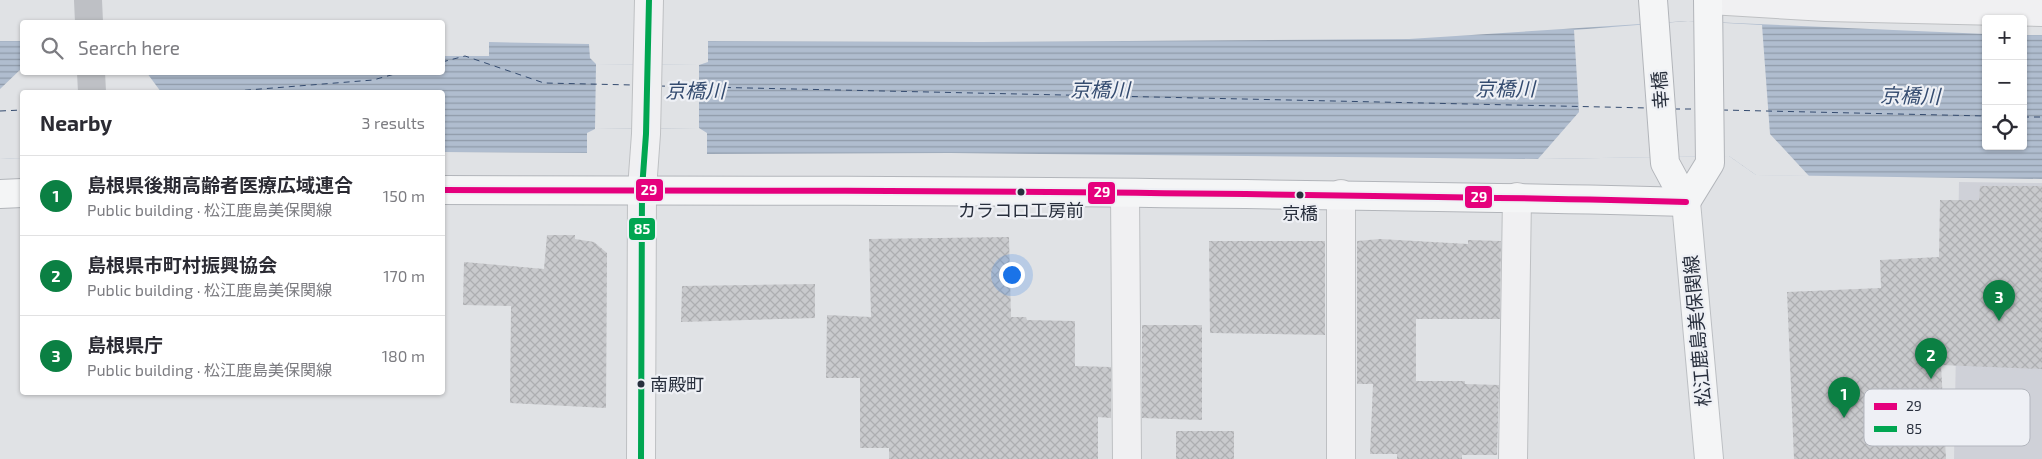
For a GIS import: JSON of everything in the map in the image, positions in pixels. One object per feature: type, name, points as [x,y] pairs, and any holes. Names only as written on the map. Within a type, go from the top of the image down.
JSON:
[{"type":"main road","points":[[88,0],[89,20]]},
{"type":"main road","points":[[445,190],[642,189],[1341,194],[1686,202],[1710,163],[1709,5]]},
{"type":"main road","name":"幸橋","points":[[1654,8],[1665,163],[1686,202]]},
{"type":"main road","points":[[91,75],[92,90]]},
{"type":"main road","points":[[0,194],[20,193]]},
{"type":"main road","name":"松江鹿島美保関線","points":[[1686,202],[1709,459]]},
{"type":"street","points":[[642,459],[642,189],[646,134],[648,0]]},
{"type":"street","points":[[1709,5],[2042,12]]},
{"type":"street","points":[[1125,193],[1127,459]]},
{"type":"street","points":[[1341,194],[1342,459]]},
{"type":"street","points":[[1513,459],[1517,197]]},
{"type":"shaded area","points":[[1959,182],[2042,183],[2042,459],[1954,459],[1954,446],[2030,446],[2030,389],[1955,389]]},
{"type":"water","name":"京橋川","points":[[1688,21],[1982,34],[1982,150],[2027,150],[2027,35],[2042,35],[2042,179],[1756,175],[1729,156],[1538,159],[950,153],[707,154],[707,133],[699,128],[595,129],[587,133],[587,153],[445,152],[445,90],[20,90],[20,158],[0,159],[0,41],[20,41],[20,75],[445,75],[445,56],[489,56],[489,42],[589,44],[590,58],[596,64],[699,65],[708,62],[708,41],[981,42],[1409,39]]},
{"type":"pier","points":[[1688,21],[1762,25],[1770,134],[1809,176],[1756,175],[1729,156],[1538,159],[1579,112],[1574,30]]},
{"type":"pier","points":[[596,64],[699,65],[699,128],[595,129]]},
{"type":"pier","points":[[20,70],[20,75],[148,75],[160,90],[20,90],[20,158],[0,159],[0,89]]},
{"type":"building","points":[[1980,186],[2042,186],[2042,369],[1941,365],[1942,389],[1864,389],[1864,446],[1945,446],[1946,459],[1794,459],[1787,292],[1881,288],[1880,260],[1939,257],[1940,200],[1979,200]]},
{"type":"building","points":[[547,235],[575,235],[575,239],[594,242],[607,253],[606,408],[510,403],[511,306],[463,305],[464,262],[544,269]]},
{"type":"building","points":[[1009,237],[1011,317],[1026,317],[1027,320],[1075,321],[1075,366],[1111,367],[1111,418],[1098,417],[1098,459],[889,459],[889,448],[860,448],[860,378],[826,378],[827,315],[871,317],[869,239]]},
{"type":"building","points":[[1380,239],[1468,244],[1468,240],[1501,241],[1500,319],[1416,319],[1416,381],[1465,381],[1465,384],[1499,385],[1497,455],[1462,455],[1462,459],[1397,459],[1397,454],[1370,454],[1373,384],[1357,384],[1357,241]]},
{"type":"building","points":[[1209,241],[1325,241],[1325,335],[1210,333]]},
{"type":"building","points":[[815,284],[815,318],[681,322],[682,286]]},
{"type":"building","points":[[1142,325],[1202,325],[1202,420],[1142,418]]},
{"type":"building","points":[[1176,431],[1234,431],[1234,459],[1176,459]]},
{"type":"ferry route","points":[[445,61],[465,56],[544,83],[633,85]]},
{"type":"ferry route","points":[[248,90],[373,80],[391,75]]},
{"type":"ferry route","points":[[659,86],[1648,108]]},
{"type":"ferry route","points":[[1674,109],[1695,109]]},
{"type":"ferry route","points":[[0,111],[20,110]]},
{"type":"ferry route","points":[[1722,110],[1982,116]]},
{"type":"ferry route","points":[[2027,117],[2042,117]]},
{"type":"transit line","name":"85","points":[[641,459],[642,189],[646,134],[649,0]]},
{"type":"transit line","name":"29","points":[[445,190],[1128,193],[1686,202]]},
{"type":"place","name":"カラコロ工房前","points":[[1021,192]]},
{"type":"place","name":"京橋","points":[[1300,195]]},
{"type":"place","name":"島根県庁","points":[[1999,321]]},
{"type":"place","name":"島根県市町村振興協会","points":[[1931,379]]},
{"type":"place","name":"南殿町","points":[[641,384]]},
{"type":"place","name":"島根県後期高齢者医療広域連合","points":[[1844,418]]}]
